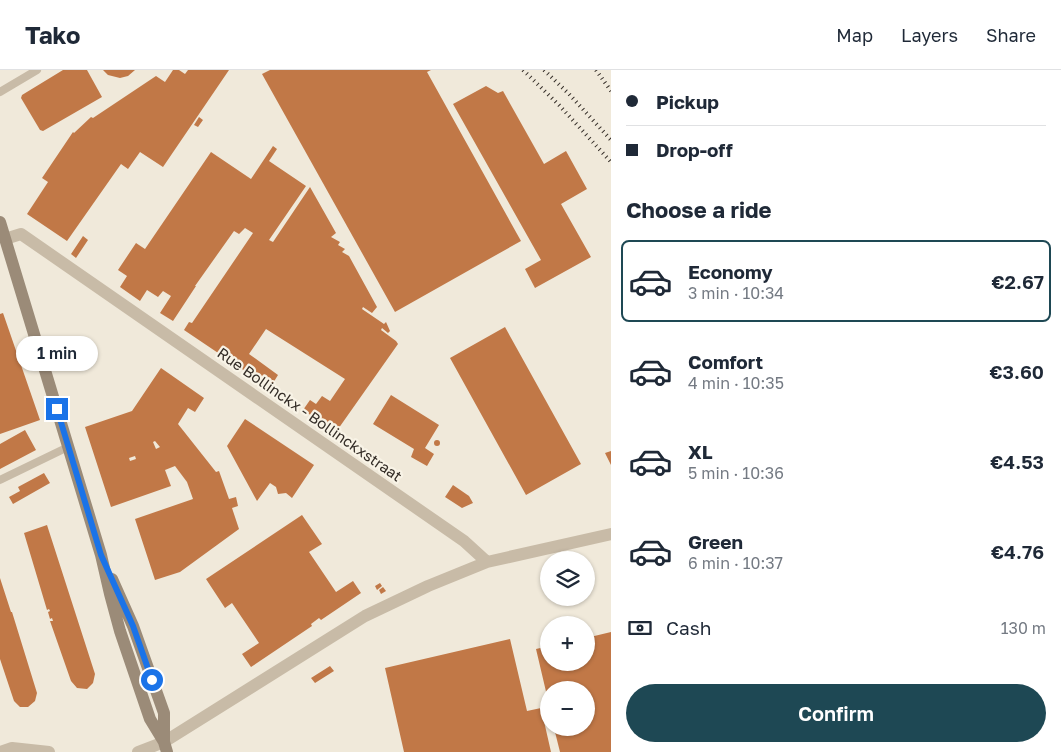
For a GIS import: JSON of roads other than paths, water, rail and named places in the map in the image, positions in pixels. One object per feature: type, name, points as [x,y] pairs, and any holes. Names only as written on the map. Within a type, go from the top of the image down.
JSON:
[{"type":"street","points":[[0,222],[101,555],[133,626],[164,713],[165,747]]},
{"type":"street","name":"Rue Bollinckx - Bollinckxstraat","points":[[5,238],[21,234],[456,535],[487,562]]},
{"type":"street","points":[[138,752],[165,747],[365,616],[428,586],[487,562],[611,534]]},
{"type":"street","points":[[0,752],[12,748],[49,752]]},
{"type":"lane","points":[[0,92],[37,70]]},
{"type":"lane","points":[[0,480],[68,447]]},
{"type":"railway","points":[[523,70],[559,105],[611,162]]},
{"type":"railway","points":[[544,70],[611,140]]},
{"type":"railway","points":[[596,70],[611,91]]}]
